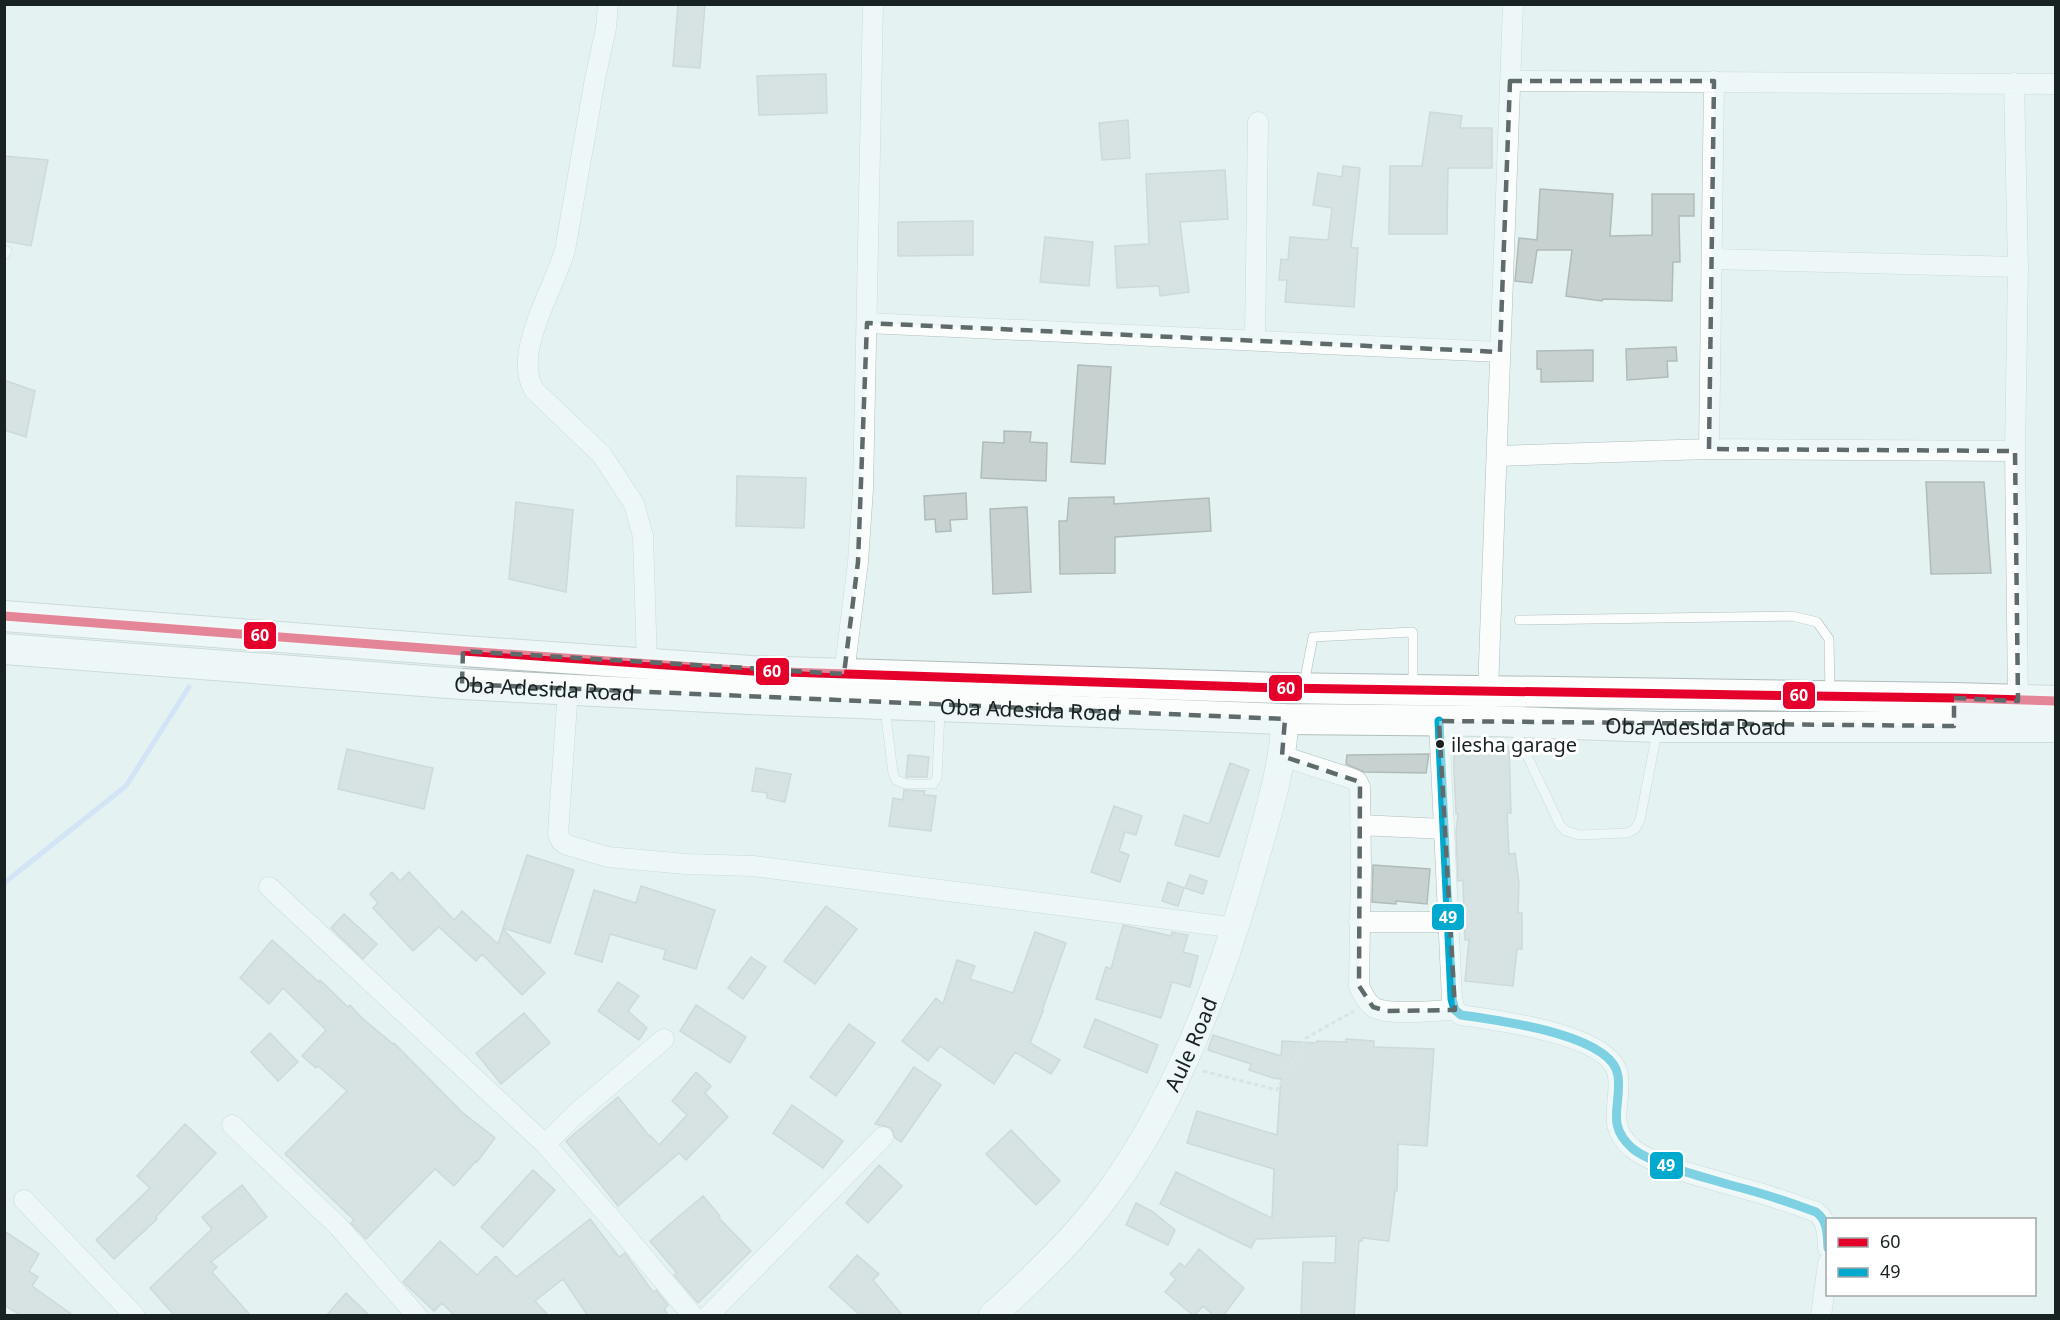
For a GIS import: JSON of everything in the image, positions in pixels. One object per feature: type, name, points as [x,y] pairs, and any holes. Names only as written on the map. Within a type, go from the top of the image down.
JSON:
[{"type":"main road","points":[[4,616],[752,671],[1303,688],[1830,696],[1954,712],[2018,701],[2055,701]]},
{"type":"main road","name":"Oba Adesida Road","points":[[4,649],[462,684],[749,699],[1286,719],[1511,722],[1658,727],[1954,712],[2055,727]]},
{"type":"main road","points":[[462,684],[463,651]]},
{"type":"street","points":[[608,4],[606,28],[565,250],[560,269],[529,346],[527,367],[528,379],[534,390],[602,454],[634,504],[643,536],[647,664]]},
{"type":"street","points":[[844,674],[858,562],[863,489],[873,4]]},
{"type":"street","points":[[1488,691],[1513,4]]},
{"type":"street","points":[[1510,81],[2055,84]]},
{"type":"street","points":[[1709,449],[1714,81]]},
{"type":"street","points":[[2014,83],[2018,267],[2015,451],[2018,701]]},
{"type":"street","points":[[1255,340],[1257,122]]},
{"type":"street","points":[[1712,259],[2018,267]]},
{"type":"street","points":[[867,322],[1500,352]]},
{"type":"street","points":[[1497,456],[1709,449],[2015,451]]},
{"type":"street","points":[[568,689],[558,833],[561,841],[567,846],[608,857],[686,864],[753,866],[1237,928]]},
{"type":"street","name":"Aule Road","points":[[992,1316],[1048,1263],[1110,1191],[1158,1114],[1181,1065],[1237,928],[1282,756],[1286,719]]},
{"type":"street","points":[[1439,721],[1452,999],[1455,1010],[1461,1015],[1527,1025],[1582,1042],[1607,1055],[1615,1065],[1619,1077],[1615,1114],[1618,1128],[1623,1139],[1635,1150],[1687,1173],[1816,1212],[1823,1217],[1826,1228]]},
{"type":"street","points":[[1282,756],[1357,781],[1360,787],[1359,986],[1364,998],[1373,1007],[1387,1011],[1455,1010]]},
{"type":"street","points":[[1360,825],[1444,829]]},
{"type":"street","points":[[268,887],[545,1144],[693,1316]]},
{"type":"street","points":[[1359,922],[1448,922]]},
{"type":"street","points":[[545,1144],[579,1111],[664,1039]]},
{"type":"street","points":[[232,1125],[338,1226],[417,1316]]},
{"type":"street","points":[[708,1316],[883,1137]]},
{"type":"street","points":[[24,1200],[135,1316]]},
{"type":"street","points":[[1821,1316],[1826,1272]]},
{"type":"lane","points":[[1519,620],[1792,616],[1817,622],[1829,639],[1830,696]]},
{"type":"lane","points":[[1303,688],[1313,637],[1412,632],[1413,690]]},
{"type":"lane","points":[[884,703],[893,773],[896,780],[906,784],[933,784],[937,778],[940,705]]},
{"type":"lane","points":[[1511,722],[1560,825],[1566,831],[1579,835],[1627,833],[1635,829],[1640,820],[1658,727]]},
{"type":"path","points":[[1181,1065],[1277,1090],[1306,1038],[1370,1003]]},
{"type":"highlighted area","points":[[1510,81],[1714,81],[1709,449],[2015,451],[2018,701],[1954,698],[1954,726],[1439,721],[1455,1010],[1387,1011],[1373,1007],[1359,986],[1360,782],[1282,756],[1285,719],[462,684],[463,651],[844,674],[858,562],[867,323],[1500,352]]},
{"type":"building","points":[[678,4],[705,4],[700,68],[673,66]]},
{"type":"building","points":[[826,74],[827,113],[759,115],[757,76]]},
{"type":"building","points":[[1430,112],[1462,116],[1460,128],[1492,128],[1492,168],[1448,168],[1447,234],[1389,234],[1390,166],[1422,166]]},
{"type":"building","points":[[1128,120],[1130,158],[1102,160],[1099,123]]},
{"type":"building","points":[[4,156],[48,160],[31,246],[4,241]]},
{"type":"building","points":[[1343,166],[1360,168],[1351,248],[1358,248],[1354,307],[1285,302],[1287,280],[1279,280],[1281,259],[1288,260],[1290,237],[1328,240],[1332,208],[1313,205],[1318,173],[1342,177]]},
{"type":"building","points":[[1225,170],[1228,219],[1180,222],[1189,292],[1160,296],[1159,286],[1117,288],[1115,246],[1149,244],[1146,174]]},
{"type":"building","points":[[1540,189],[1613,194],[1610,236],[1652,235],[1652,194],[1694,194],[1694,216],[1679,216],[1680,262],[1673,262],[1672,301],[1603,299],[1602,301],[1566,296],[1572,250],[1537,250],[1532,283],[1515,281],[1519,238],[1537,240]]},
{"type":"building","points":[[973,221],[973,255],[898,256],[898,222]]},
{"type":"building","points":[[1045,237],[1093,242],[1089,286],[1040,282]]},
{"type":"building","points":[[1676,347],[1677,361],[1667,361],[1668,377],[1627,380],[1626,349]]},
{"type":"building","points":[[1593,350],[1593,381],[1541,382],[1541,369],[1537,369],[1537,351]]},
{"type":"building","points":[[1078,365],[1111,367],[1105,464],[1071,462]]},
{"type":"building","points":[[4,380],[35,391],[26,437],[4,430]]},
{"type":"building","points":[[1004,431],[1031,432],[1030,442],[1047,443],[1046,481],[981,478],[983,442],[1004,443]]},
{"type":"building","points":[[737,476],[806,478],[804,528],[736,526]]},
{"type":"building","points":[[1926,482],[1984,482],[1991,573],[1931,574]]},
{"type":"building","points":[[966,493],[967,519],[950,520],[951,531],[936,532],[935,519],[925,520],[924,496]]},
{"type":"building","points":[[1114,497],[1114,504],[1209,498],[1211,531],[1115,537],[1115,573],[1060,574],[1059,521],[1067,521],[1069,498]]},
{"type":"building","points":[[516,502],[573,510],[566,592],[509,579]]},
{"type":"building","points":[[1027,507],[1031,592],[993,594],[990,509]]},
{"type":"building","points":[[1509,746],[1511,813],[1507,813],[1509,854],[1515,853],[1519,884],[1518,913],[1522,913],[1522,949],[1517,949],[1513,986],[1465,981],[1469,940],[1465,940],[1463,880],[1458,881],[1456,832],[1458,814],[1456,814],[1454,771],[1454,747]]},
{"type":"building","points":[[347,749],[433,768],[424,809],[338,789]]},
{"type":"building","points":[[1429,754],[1426,773],[1364,772],[1346,764],[1347,755]]},
{"type":"building","points":[[908,755],[929,757],[927,777],[906,777]]},
{"type":"building","points":[[1230,763],[1249,770],[1219,857],[1175,845],[1184,815],[1209,824]]},
{"type":"building","points":[[756,768],[791,774],[785,802],[767,798],[767,793],[752,791]]},
{"type":"building","points":[[904,790],[925,791],[924,795],[936,796],[931,831],[889,826],[893,798],[903,800]]},
{"type":"building","points":[[1114,806],[1142,816],[1136,835],[1125,832],[1119,851],[1129,855],[1120,882],[1091,872]]},
{"type":"building","points":[[527,855],[574,870],[550,943],[503,928]]},
{"type":"building","points":[[1373,865],[1430,869],[1427,904],[1396,901],[1396,904],[1372,902]]},
{"type":"building","points":[[392,872],[400,881],[409,872],[454,920],[462,911],[498,944],[503,929],[545,973],[522,995],[482,954],[476,961],[439,927],[413,951],[373,908],[378,903],[370,894]]},
{"type":"building","points":[[1190,875],[1207,881],[1203,894],[1185,888]]},
{"type":"building","points":[[1168,882],[1184,888],[1178,906],[1162,901]]},
{"type":"building","points":[[641,886],[715,910],[696,969],[663,959],[666,950],[610,934],[602,962],[575,954],[594,890],[636,903]]},
{"type":"building","points":[[826,906],[857,929],[815,984],[784,961]]},
{"type":"building","points":[[344,914],[377,944],[363,959],[331,928]]},
{"type":"building","points":[[1123,925],[1171,936],[1172,932],[1188,935],[1183,952],[1198,956],[1190,987],[1172,982],[1161,1018],[1096,999],[1106,967],[1111,969]]},
{"type":"building","points":[[1035,932],[1066,943],[1030,1043],[1060,1060],[1051,1074],[1015,1052],[994,1084],[940,1046],[928,1061],[902,1041],[936,998],[943,1004],[957,960],[975,966],[970,979],[1013,993]]},
{"type":"building","points":[[272,940],[348,1007],[350,1005],[362,1018],[394,1043],[463,1113],[495,1138],[477,1162],[454,1186],[435,1169],[366,1239],[351,1223],[354,1220],[285,1154],[347,1091],[318,1066],[316,1068],[302,1056],[326,1030],[283,988],[269,1004],[240,978]]},
{"type":"building","points":[[751,957],[766,967],[743,999],[728,988]]},
{"type":"building","points":[[618,982],[639,996],[628,1011],[647,1028],[639,1040],[598,1011]]},
{"type":"building","points":[[696,1005],[746,1037],[730,1063],[680,1031]]},
{"type":"building","points":[[524,1013],[550,1043],[501,1084],[476,1053]]},
{"type":"building","points":[[1095,1019],[1158,1045],[1147,1073],[1084,1047]]},
{"type":"building","points":[[849,1024],[875,1043],[836,1096],[810,1077]]},
{"type":"building","points":[[270,1033],[298,1062],[278,1081],[251,1052]]},
{"type":"building","points":[[1213,1035],[1281,1056],[1282,1041],[1317,1043],[1317,1041],[1346,1042],[1346,1039],[1374,1041],[1374,1047],[1434,1049],[1427,1146],[1398,1144],[1397,1191],[1395,1191],[1389,1241],[1362,1238],[1362,1241],[1359,1241],[1354,1316],[1301,1316],[1303,1262],[1335,1263],[1336,1236],[1256,1239],[1251,1248],[1160,1204],[1176,1172],[1272,1218],[1274,1169],[1187,1143],[1197,1111],[1277,1135],[1281,1079],[1249,1070],[1251,1064],[1208,1050]]},
{"type":"building","points":[[914,1067],[941,1085],[901,1142],[895,1138],[891,1128],[875,1124]]},
{"type":"building","points":[[696,1072],[711,1086],[705,1093],[728,1117],[686,1160],[679,1153],[618,1206],[566,1141],[618,1097],[659,1145],[687,1115],[672,1101]]},
{"type":"building","points":[[792,1105],[843,1141],[823,1168],[773,1133]]},
{"type":"building","points":[[185,1124],[216,1153],[156,1217],[157,1219],[114,1259],[96,1240],[150,1188],[137,1176]]},
{"type":"building","points":[[1011,1130],[1060,1181],[1036,1205],[986,1154]]},
{"type":"building","points":[[879,1165],[902,1186],[868,1223],[846,1203]]},
{"type":"building","points":[[533,1170],[555,1190],[503,1247],[481,1227]]},
{"type":"building","points":[[242,1185],[267,1217],[211,1262],[217,1267],[212,1272],[251,1316],[175,1316],[150,1288],[212,1229],[202,1217]]},
{"type":"building","points":[[703,1196],[720,1216],[718,1217],[751,1251],[698,1303],[674,1275],[677,1273],[650,1241]]},
{"type":"building","points":[[1136,1203],[1153,1212],[1175,1230],[1168,1245],[1126,1225]]},
{"type":"building","points":[[590,1219],[619,1257],[625,1253],[653,1292],[656,1290],[668,1305],[664,1309],[669,1316],[588,1316],[563,1279],[535,1301],[549,1316],[455,1316],[442,1303],[434,1311],[403,1282],[440,1241],[477,1275],[496,1256],[516,1277]]},
{"type":"building","points":[[4,1231],[39,1254],[29,1271],[38,1277],[32,1286],[74,1316],[22,1316],[4,1305]]},
{"type":"building","points":[[1199,1249],[1244,1288],[1223,1316],[1214,1316],[1203,1306],[1194,1316],[1165,1292],[1176,1279],[1170,1274],[1180,1263],[1185,1267]]},
{"type":"building","points":[[857,1255],[879,1274],[873,1280],[903,1316],[861,1316],[829,1287]]},
{"type":"building","points":[[346,1293],[370,1316],[326,1316]]},
{"type":"waterway","points":[[4,883],[126,786],[189,687]]},
{"type":"transit line","name":"60","points":[[4,616],[752,671],[1281,688],[2056,701]]},
{"type":"transit line","name":"49","points":[[1439,721],[1452,999],[1455,1010],[1461,1015],[1524,1025],[1550,1032],[1596,1049],[1611,1062],[1618,1076],[1617,1122],[1619,1131],[1632,1148],[1666,1165],[1816,1212],[1826,1228]]},
{"type":"place","name":"ilesha garage","points":[[1440,744]]}]
